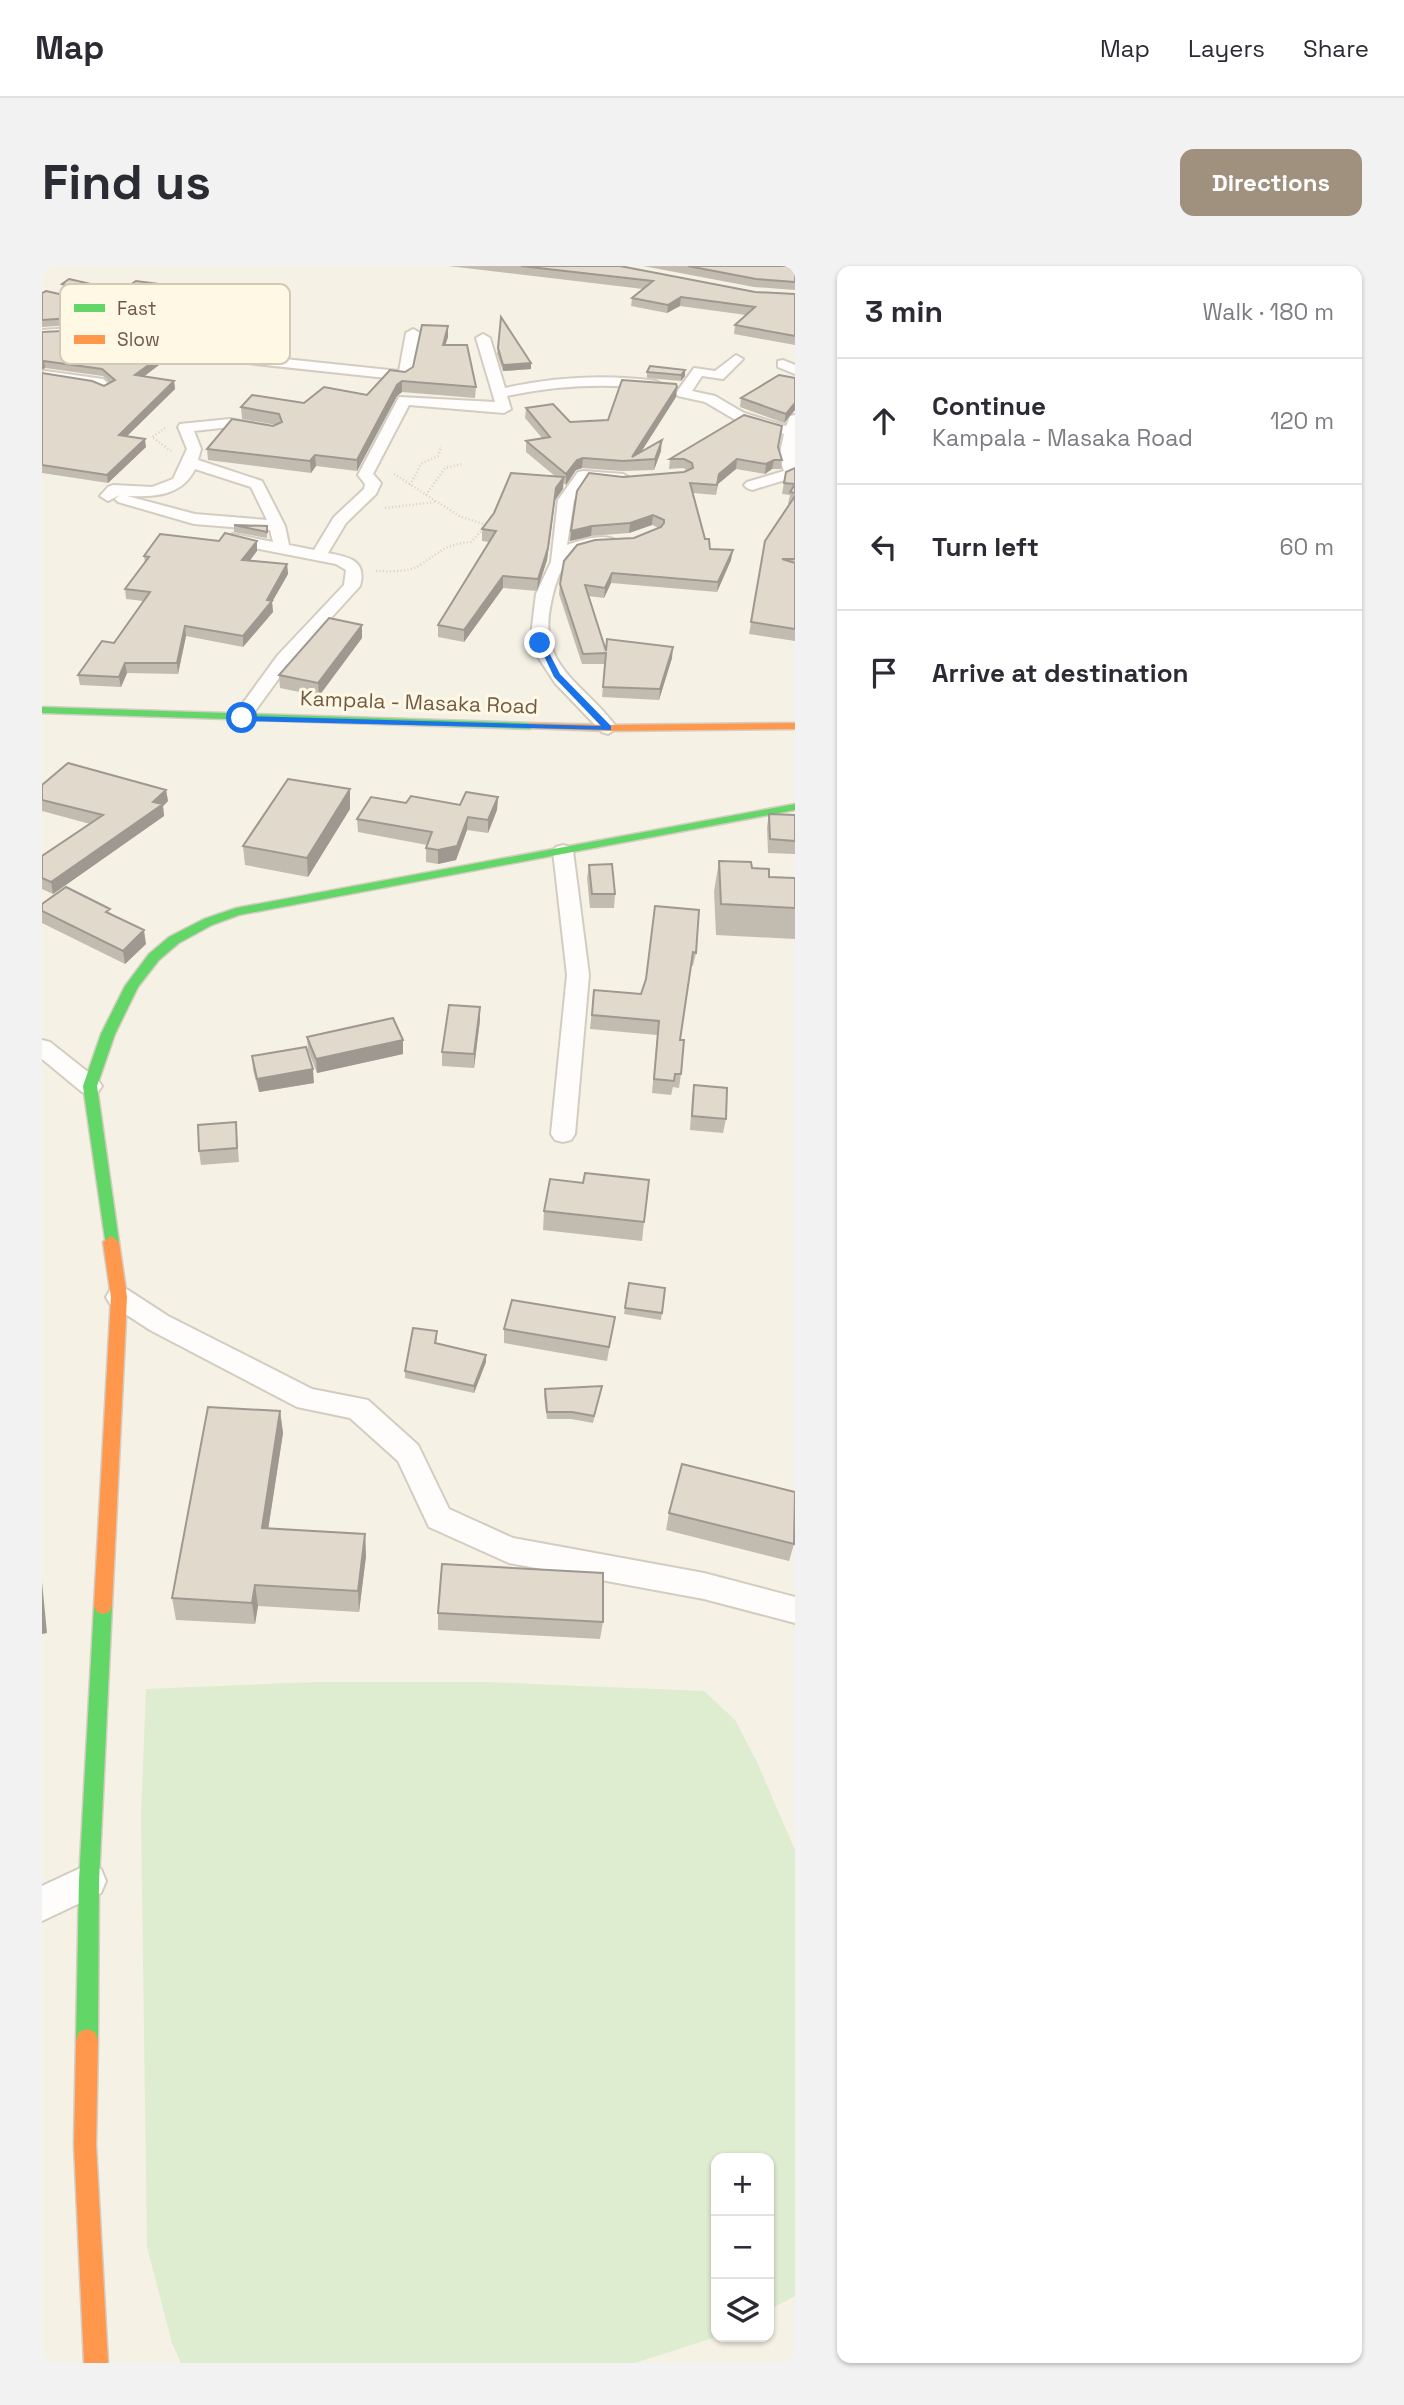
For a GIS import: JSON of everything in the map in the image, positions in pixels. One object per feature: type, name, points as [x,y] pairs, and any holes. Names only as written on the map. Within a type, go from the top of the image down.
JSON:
[{"type":"street","points":[[42,334],[60,333]]},
{"type":"street","points":[[290,364],[405,376],[414,333]]},
{"type":"street","points":[[483,338],[505,406]]},
{"type":"street","points":[[42,359],[48,364],[44,377],[98,382],[106,388]]},
{"type":"street","points":[[737,359],[719,376],[699,371],[683,393],[710,399],[739,416],[793,425],[786,457],[793,472],[752,485]]},
{"type":"street","points":[[318,556],[340,520],[371,491],[373,483],[365,475],[404,400],[505,406],[544,384],[615,381],[686,389]]},
{"type":"street","points":[[274,431],[230,423],[185,427],[194,449],[183,479],[170,488],[113,490],[108,496],[194,519],[277,526]]},
{"type":"street","points":[[190,462],[257,484],[277,526],[282,549]]},
{"type":"street","points":[[608,728],[557,675],[540,643],[540,610],[557,560],[566,500],[583,475],[634,478]]},
{"type":"street","points":[[233,539],[341,560],[354,571],[352,586],[284,659],[242,718]]},
{"type":"street","points":[[557,560],[569,550],[585,544],[631,541]]},
{"type":"street","name":"Kampala - Masaka Road","points":[[42,710],[608,728],[795,726]]},
{"type":"street","points":[[96,2363],[85,2145],[89,1881],[119,1297],[90,1086],[108,1034],[132,986],[154,957],[174,940],[208,922],[236,912],[795,807]]},
{"type":"street","points":[[563,851],[578,975],[563,1134]]},
{"type":"street","points":[[42,1047],[90,1086]]},
{"type":"street","points":[[119,1297],[159,1323],[307,1399],[358,1408],[408,1453],[439,1518],[509,1550],[704,1586],[795,1610]]},
{"type":"street","points":[[42,1904],[89,1881]]},
{"type":"path","points":[[411,485],[421,464],[438,456],[441,446]]},
{"type":"path","points":[[426,495],[445,468],[463,464]]},
{"type":"path","points":[[394,474],[461,517],[499,526]]},
{"type":"path","points":[[340,520],[368,510],[436,502]]},
{"type":"path","points":[[354,571],[400,571],[419,566],[437,551],[471,541],[487,525]]},
{"type":"green space","points":[[318,1682],[486,1682],[704,1691],[735,1720],[756,1760],[795,1850],[795,2296],[774,2307],[774,2153],[711,2153],[711,2339],[635,2363],[181,2363],[172,2343],[147,2247],[141,1816],[146,1689]]},
{"type":"building","points":[[521,266],[620,266],[755,292],[795,294],[795,336],[735,325],[755,307],[681,297],[668,305],[632,298],[653,281]]},
{"type":"building","points":[[688,266],[795,266],[795,282],[756,279]]},
{"type":"building","points":[[69,279],[91,284],[62,284]]},
{"type":"building","points":[[136,281],[159,284],[132,284]]},
{"type":"building","points":[[46,291],[60,294],[60,319],[42,320],[42,293]]},
{"type":"building","points":[[501,317],[531,363],[503,365],[498,348]]},
{"type":"building","points":[[422,325],[448,326],[443,345],[467,345],[476,387],[402,381],[397,385],[357,460],[315,455],[310,461],[207,449],[232,419],[273,426],[282,422],[279,414],[241,407],[252,395],[304,403],[324,387],[367,395],[390,370],[405,372],[413,367]]},
{"type":"building","points":[[60,331],[60,363],[42,362],[42,332]]},
{"type":"building","points":[[66,364],[150,364],[135,375],[174,381],[119,435],[145,439],[107,475],[42,465],[42,373],[92,381],[104,386],[115,380],[102,369]]},
{"type":"building","points":[[650,366],[685,370],[681,375],[647,372]]},
{"type":"building","points":[[779,375],[795,378],[795,403],[786,414],[741,398]]},
{"type":"building","points":[[622,380],[676,384],[677,387],[632,457],[662,440],[655,459],[623,461],[583,458],[577,460],[566,474],[526,441],[550,437],[526,408],[553,404],[570,422],[608,420]]},
{"type":"building","points":[[744,415],[782,426],[778,447],[782,460],[766,464],[737,459],[719,474],[717,485],[690,483],[710,549],[733,550],[718,582],[612,573],[605,588],[585,585],[606,651],[607,639],[673,647],[660,689],[603,687],[606,653],[583,654],[560,584],[564,561],[577,545],[595,540],[634,538],[661,527],[664,520],[653,515],[630,523],[592,526],[571,531],[577,491],[589,473],[623,477],[684,472],[693,468],[692,463],[684,459],[670,459]]},
{"type":"building","points":[[795,468],[795,484],[784,483],[786,472]]},
{"type":"building","points":[[511,473],[564,477],[556,488],[548,548],[538,579],[503,576],[464,630],[438,625],[496,531],[482,529],[494,513]]},
{"type":"building","points":[[795,496],[795,559],[782,559],[795,563],[795,629],[751,622],[765,541]]},
{"type":"building","points":[[234,525],[267,526],[267,532]]},
{"type":"building","points":[[225,533],[257,541],[242,560],[287,564],[267,600],[272,601],[243,636],[185,626],[177,663],[125,663],[119,677],[78,675],[102,641],[114,643],[150,592],[125,589],[149,557],[144,556],[160,534],[219,541]]},
{"type":"building","points":[[329,618],[362,625],[318,683],[279,675]]},
{"type":"building","points":[[68,763],[166,790],[153,802],[163,804],[51,882],[42,878],[42,856],[103,815],[42,800],[42,785]]},
{"type":"building","points":[[288,779],[350,789],[307,858],[243,846]]},
{"type":"building","points":[[466,792],[498,797],[488,820],[468,817],[457,846],[438,850],[426,848],[432,832],[357,819],[371,797],[406,803],[411,796],[460,805]]},
{"type":"building","points":[[769,814],[795,815],[795,841],[770,839]]},
{"type":"building","points":[[719,861],[751,862],[752,868],[769,869],[769,877],[795,878],[795,908],[721,904]]},
{"type":"building","points":[[612,864],[615,894],[592,894],[589,865]]},
{"type":"building","points":[[66,887],[110,909],[106,912],[144,930],[123,951],[42,911],[42,904]]},
{"type":"building","points":[[655,906],[699,910],[696,953],[693,952],[680,1040],[684,1040],[681,1074],[675,1074],[674,1081],[654,1079],[659,1021],[592,1015],[594,990],[641,994],[646,979]]},
{"type":"building","points":[[449,1005],[480,1007],[474,1054],[442,1052]]},
{"type":"building","points":[[393,1018],[403,1040],[316,1059],[307,1037]]},
{"type":"building","points":[[306,1047],[313,1069],[257,1079],[252,1056]]},
{"type":"building","points":[[694,1085],[727,1088],[726,1119],[692,1116]]},
{"type":"building","points":[[236,1122],[237,1148],[199,1151],[198,1125]]},
{"type":"building","points":[[585,1173],[649,1180],[644,1222],[544,1211],[550,1179],[583,1183]]},
{"type":"building","points":[[629,1283],[665,1288],[662,1313],[625,1308]]},
{"type":"building","points":[[512,1300],[615,1317],[609,1347],[504,1329]]},
{"type":"building","points":[[413,1328],[437,1331],[435,1343],[486,1355],[474,1386],[405,1371]]},
{"type":"building","points":[[602,1386],[594,1416],[572,1412],[547,1412],[545,1389]]},
{"type":"building","points":[[208,1407],[280,1411],[262,1528],[365,1534],[358,1591],[255,1585],[252,1603],[172,1598]]},
{"type":"building","points":[[682,1464],[795,1492],[794,1544],[669,1513]]},
{"type":"building","points":[[442,1564],[603,1573],[603,1622],[438,1613]]},
{"type":"traffic: fast","points":[[42,710],[530,726]]},
{"type":"traffic: fast","points":[[111,1242],[90,1086],[108,1034],[132,986],[154,957],[174,940],[208,922],[236,912],[795,807]]},
{"type":"traffic: fast","points":[[87,2040],[89,1881],[103,1606]]},
{"type":"traffic: slow","points":[[530,726],[795,726]]},
{"type":"traffic: slow","points":[[103,1606],[119,1297],[111,1242]]},
{"type":"traffic: slow","points":[[87,2040],[85,2145],[96,2363]]},
{"type":"route","points":[[242,718],[608,728],[557,675],[540,643]]}]
